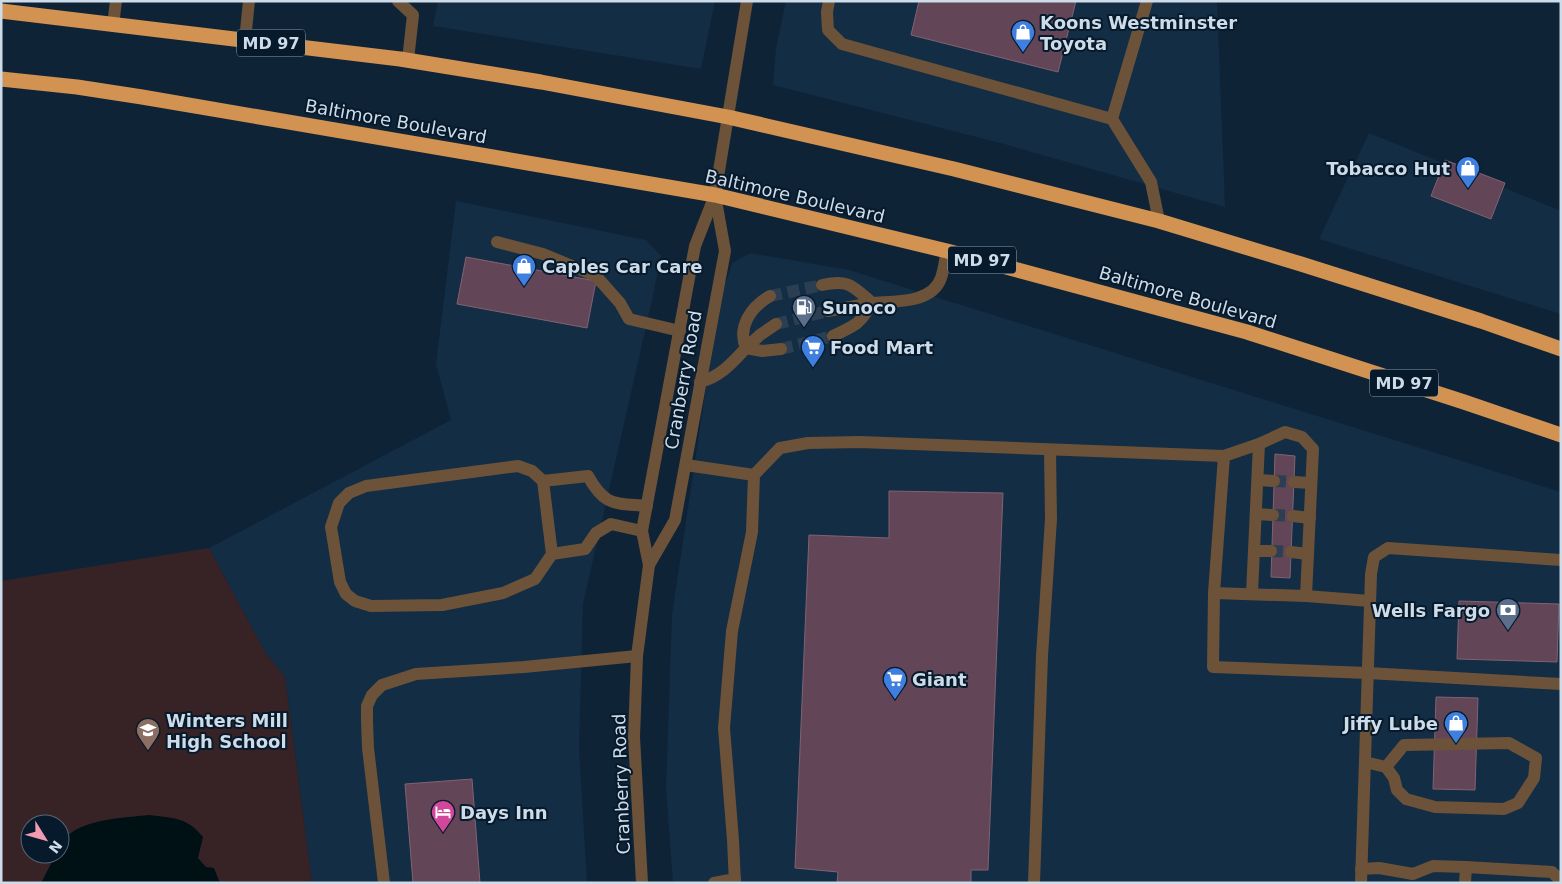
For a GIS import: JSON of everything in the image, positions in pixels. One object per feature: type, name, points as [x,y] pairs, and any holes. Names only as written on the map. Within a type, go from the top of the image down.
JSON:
[{"type":"highway","name":"MD 97","points":[[1,11],[408,60],[541,82],[728,117],[954,169],[1159,221],[1481,321],[1561,349]]},
{"type":"highway","name":"Baltimore Boulevard","points":[[1,79],[142,97],[715,195],[946,251],[1112,294],[1247,332],[1561,435]]},
{"type":"street","points":[[113,25],[116,1]]},
{"type":"street","points":[[245,40],[249,1]]},
{"type":"street","points":[[398,1],[413,15],[408,60]]},
{"type":"street","name":"Cranberry Road","points":[[642,883],[634,737],[637,656],[649,565],[642,532],[695,246],[715,195],[747,1]]},
{"type":"street","points":[[829,1],[827,12],[828,30],[842,44],[1112,119],[1151,182],[1159,221]]},
{"type":"street","points":[[1112,119],[1147,1]]},
{"type":"street","name":"Cranberry Road","points":[[649,565],[674,520],[686,465],[725,251],[715,195]]},
{"type":"street","points":[[496,242],[543,254],[596,276],[620,303],[629,319],[680,331]]},
{"type":"street","points":[[828,312],[872,303],[911,300],[922,296],[934,289],[940,279],[946,251]]},
{"type":"street","points":[[822,284],[842,282],[855,287],[872,303]]},
{"type":"street","points":[[746,348],[742,339],[745,323],[752,309],[770,296]]},
{"type":"street","points":[[833,336],[853,327],[864,318],[872,303]]},
{"type":"street","points":[[700,382],[714,378],[725,370],[760,335],[776,324]]},
{"type":"street","points":[[746,348],[762,351],[781,349]]},
{"type":"street","points":[[714,883],[735,881],[734,840],[724,728],[732,631],[752,532],[754,475],[780,448],[808,443],[860,442],[1224,456],[1260,444],[1285,432],[1302,437],[1313,449],[1306,596]]},
{"type":"street","points":[[1252,593],[1260,444]]},
{"type":"street","points":[[1034,883],[1042,656],[1051,519],[1050,450]]},
{"type":"street","points":[[1224,456],[1214,593],[1213,667],[1368,673],[1561,684]]},
{"type":"street","points":[[686,465],[754,475]]},
{"type":"street","points":[[518,466],[532,471],[544,481],[552,554],[535,579],[503,593],[442,605],[371,606],[355,601],[346,594],[340,582],[331,527],[339,503],[349,493],[366,486],[518,466]]},
{"type":"street","points":[[544,481],[588,476],[596,492],[612,503],[648,506]]},
{"type":"street","points":[[1258,480],[1274,480]]},
{"type":"street","points":[[1294,482],[1311,483]]},
{"type":"street","points":[[1256,514],[1273,515]]},
{"type":"street","points":[[1293,516],[1310,518]]},
{"type":"street","points":[[552,554],[585,549],[596,533],[610,524],[642,532]]},
{"type":"street","points":[[1361,883],[1371,574],[1374,557],[1388,548],[1561,560]]},
{"type":"street","points":[[1254,551],[1271,551]]},
{"type":"street","points":[[1291,552],[1308,554]]},
{"type":"street","points":[[1214,593],[1252,593],[1370,601]]},
{"type":"street","points":[[384,883],[369,755],[367,721],[367,706],[372,695],[382,685],[416,674],[524,667],[637,656]]},
{"type":"street","points":[[1365,762],[1386,767],[1394,778],[1397,790],[1406,799],[1435,807],[1504,809],[1518,803],[1534,778],[1536,758],[1508,743],[1404,745],[1386,767]]},
{"type":"street","points":[[1362,869],[1379,868],[1414,878],[1433,866],[1466,866],[1552,872],[1559,879],[1560,883]]},
{"type":"street","points":[[1465,883],[1466,866]]},
{"type":"shaded area","points":[[438,1],[715,1],[701,69],[433,26]]},
{"type":"shaded area","points":[[786,1],[1217,1],[1225,207],[1004,144],[773,85],[776,48]]},
{"type":"shaded area","points":[[1369,133],[1561,211],[1561,314],[1319,239]]},
{"type":"shaded area","points":[[456,201],[646,240],[661,256],[583,604],[579,748],[587,883],[312,883],[285,677],[265,652],[209,548],[451,420],[436,364]]},
{"type":"shaded area","points":[[750,253],[849,270],[1561,492],[1561,883],[673,883],[666,788],[672,615],[718,307],[732,263]]},
{"type":"shaded area","name":"Winters Mill High School","points":[[209,548],[265,652],[285,677],[312,883],[1,883],[1,581]]},
{"type":"shaded area","points":[[149,815],[185,822],[197,830],[203,837],[198,858],[206,867],[214,868],[220,883],[41,883],[51,864],[70,864],[70,834],[95,822]]},
{"type":"building","name":"Koons Westminster Toyota","points":[[919,1],[1076,1],[1058,72],[911,35]]},
{"type":"building","name":"Tobacco Hut","points":[[1445,160],[1505,183],[1491,219],[1431,196]]},
{"type":"building","points":[[466,257],[596,281],[587,328],[457,304]]},
{"type":"building","points":[[1275,454],[1295,456],[1290,578],[1271,577]]},
{"type":"building","points":[[889,491],[1003,493],[988,870],[971,870],[971,883],[837,883],[838,872],[795,868],[809,535],[889,538]]},
{"type":"building","name":"Wells Fargo","points":[[1459,601],[1559,604],[1557,662],[1457,659]]},
{"type":"building","name":"Jiffy Lube","points":[[1436,697],[1478,698],[1475,790],[1433,789]]},
{"type":"building","name":"Days Inn","points":[[472,779],[480,883],[413,883],[405,784]]},
{"type":"tunnel","points":[[770,296],[822,285]]},
{"type":"tunnel","points":[[776,324],[828,311]]},
{"type":"tunnel","points":[[781,349],[833,336]]},
{"type":"tunnel","points":[[1274,481],[1294,482]]},
{"type":"tunnel","points":[[1273,515],[1293,516]]},
{"type":"tunnel","points":[[1271,551],[1291,552]]},
{"type":"place","name":"Koons Westminster Toyota","points":[[1023,53]]},
{"type":"place","name":"Tobacco Hut","points":[[1468,189]]},
{"type":"place","name":"Caples Car Care","points":[[524,287]]},
{"type":"place","name":"Sunoco","points":[[804,328]]},
{"type":"place","name":"Food Mart","points":[[813,368]]},
{"type":"place","name":"Wells Fargo","points":[[1508,631]]},
{"type":"place","name":"Giant","points":[[895,700]]},
{"type":"place","name":"Jiffy Lube","points":[[1456,744]]},
{"type":"place","name":"Winters Mill High School","points":[[148,751]]},
{"type":"place","name":"Days Inn","points":[[443,833]]}]
